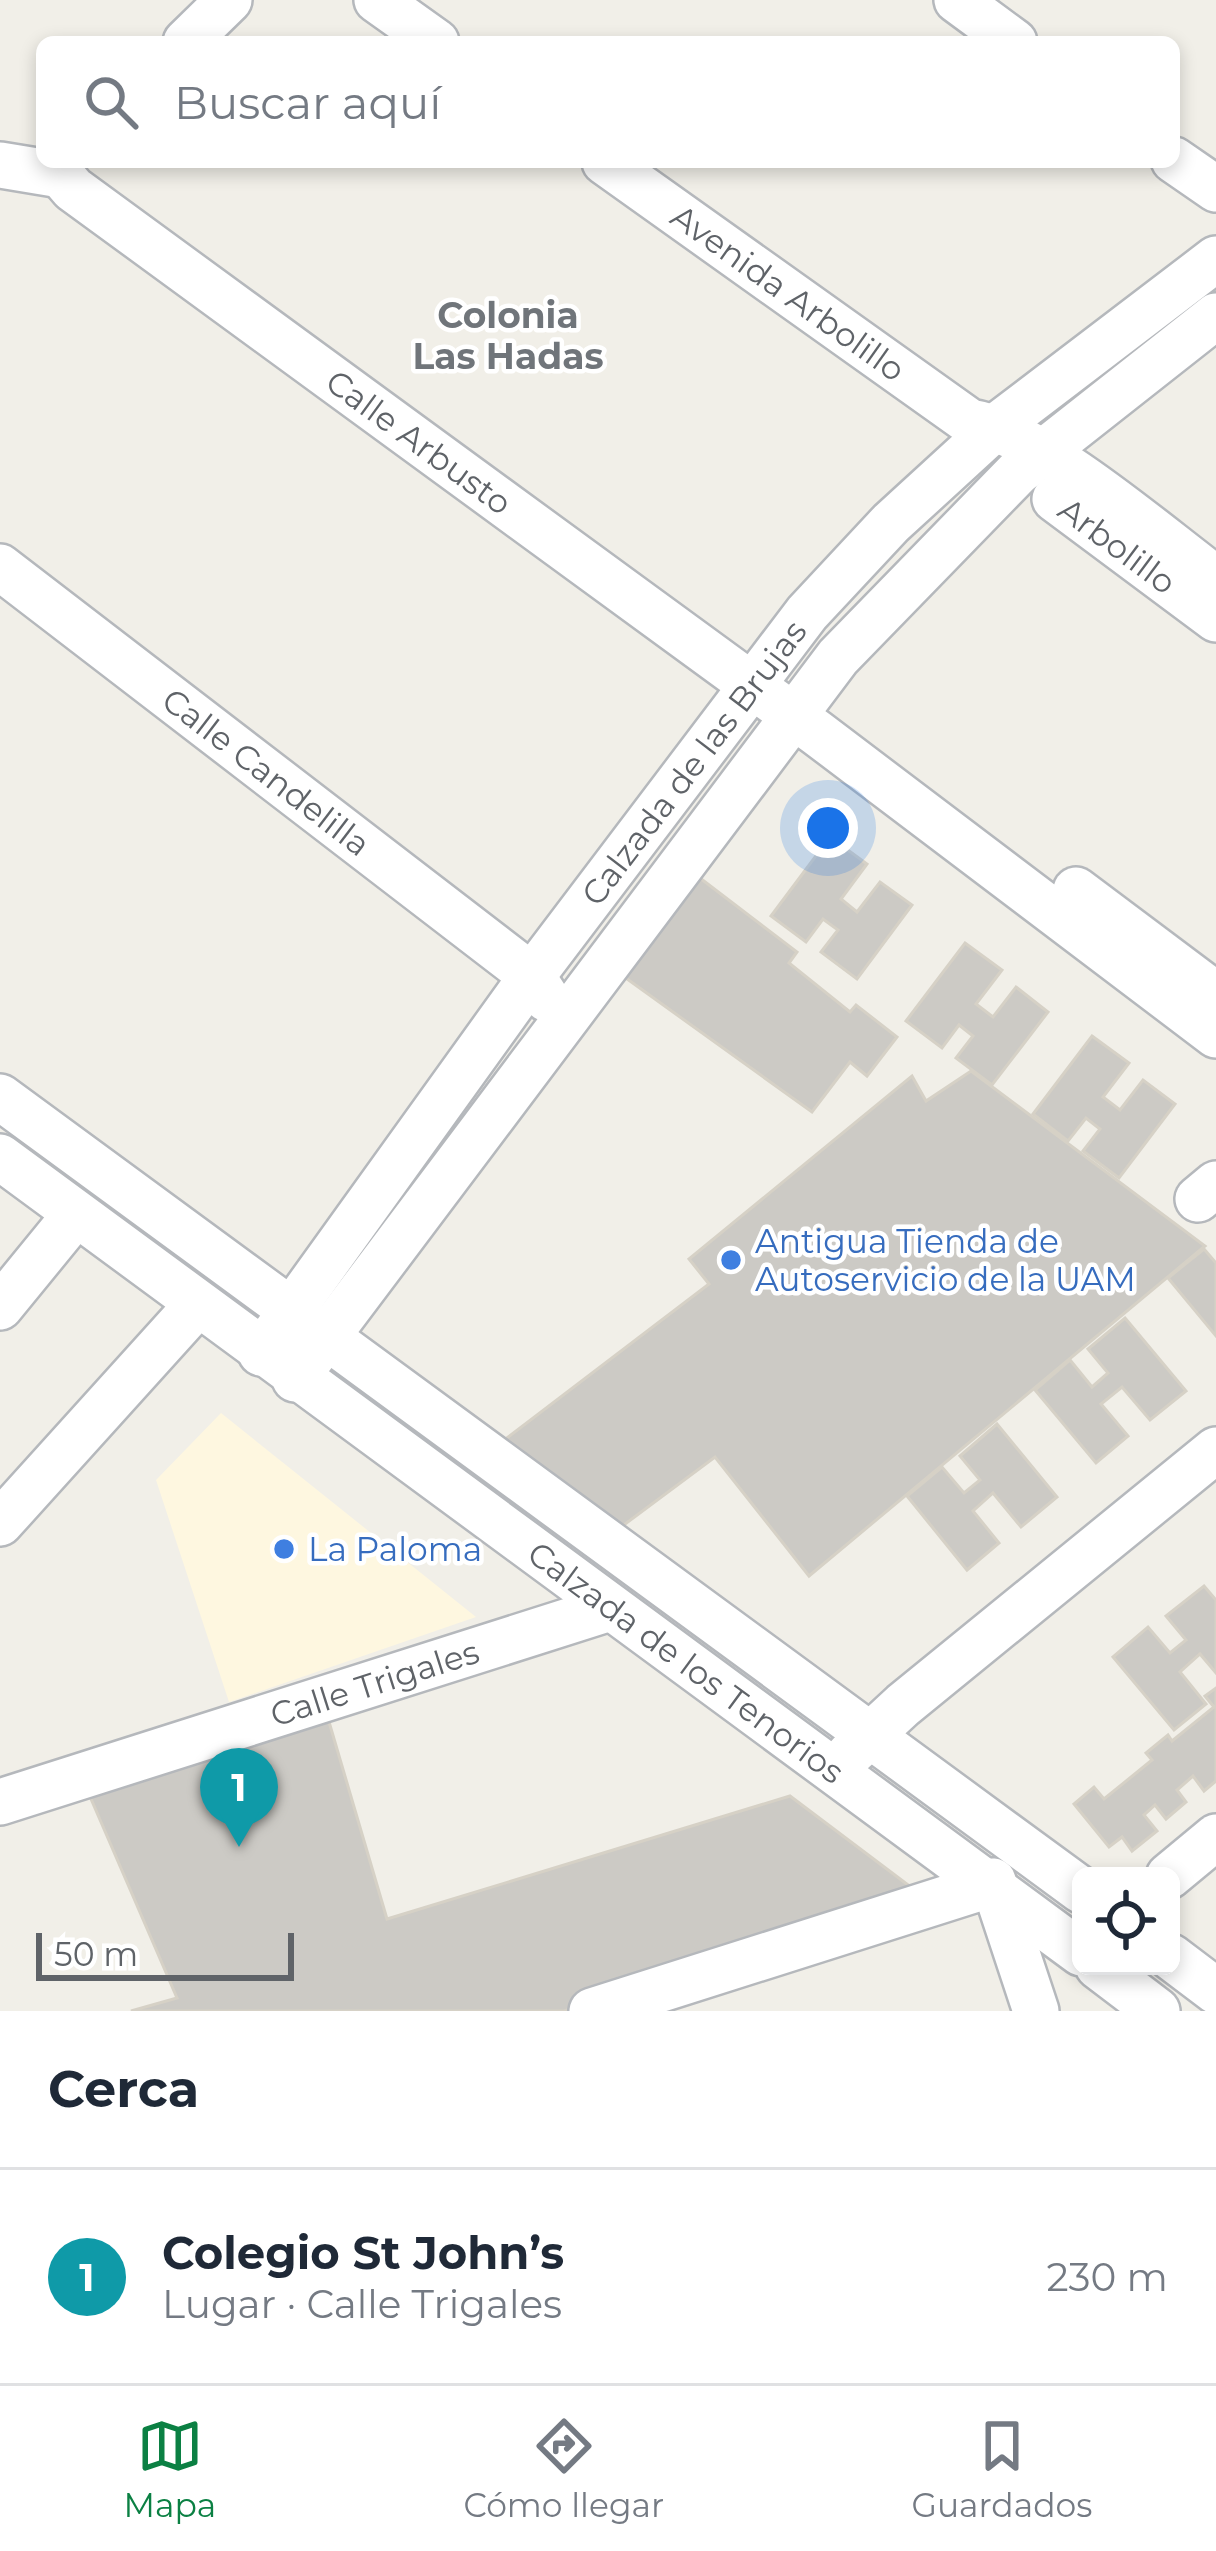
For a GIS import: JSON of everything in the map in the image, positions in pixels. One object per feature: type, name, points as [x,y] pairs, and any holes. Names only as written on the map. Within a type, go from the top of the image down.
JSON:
[{"type":"street","points":[[192,36],[229,0]]},
{"type":"street","points":[[377,0],[428,36]]},
{"type":"street","points":[[957,0],[1006,36]]},
{"type":"street","points":[[1180,164],[1216,189]]},
{"type":"street","points":[[0,165],[36,167]]},
{"type":"street","name":"Calle Arbusto","points":[[64,168],[73,189],[792,715],[1216,1035]]},
{"type":"street","name":"Avenida Arbolillo","points":[[613,168],[1029,462]]},
{"type":"street","name":"Calzada de las Brujas","points":[[278,1366],[329,1335],[532,976],[806,613],[982,430],[1216,259]]},
{"type":"street","name":"Calzada de las Brujas","points":[[278,1366],[292,1309],[562,1022],[792,715],[925,563],[1029,462],[1216,316]]},
{"type":"street","name":"Arbolillo","points":[[1029,462],[1216,579]]},
{"type":"street","name":"Arbolillo","points":[[1029,462],[1216,619]]},
{"type":"street","name":"Calle Candelilla","points":[[0,567],[532,976],[562,1022]]},
{"type":"street","points":[[792,715],[820,706],[836,712],[1216,995]]},
{"type":"street","name":"Calzada de los Tenorios","points":[[0,1097],[1072,1884]]},
{"type":"street","name":"Calzada de los Tenorios","points":[[0,1157],[1072,1946]]},
{"type":"street","points":[[0,1307],[76,1214]]},
{"type":"street","points":[[0,1523],[197,1305]]},
{"type":"street","points":[[844,1779],[1216,1450]]},
{"type":"street","points":[[882,1743],[1216,1488]]},
{"type":"street","name":"Calle Trigales","points":[[0,1802],[610,1608]]},
{"type":"street","points":[[1013,1841],[992,1884],[1036,2011]]},
{"type":"street","points":[[592,2011],[992,1884]]},
{"type":"street","points":[[1180,1964],[1216,1991]]},
{"type":"street","points":[[1110,1975],[1156,2011]]},
{"type":"shaded area","name":"La Paloma","points":[[221,1413],[476,1617],[229,1702],[156,1480]]},
{"type":"building","points":[[830,837],[867,864],[841,899],[857,912],[880,882],[912,905],[857,979],[821,952],[838,930],[823,919],[806,942],[771,916]]},
{"type":"building","points":[[696,875],[797,952],[789,963],[850,1012],[856,1005],[897,1037],[867,1076],[850,1062],[812,1112],[616,971]]},
{"type":"building","points":[[965,943],[1002,970],[976,1004],[993,1017],[1016,987],[1048,1012],[992,1085],[956,1058],[973,1036],[959,1025],[942,1048],[906,1021]]},
{"type":"building","points":[[1092,1036],[1129,1063],[1103,1097],[1120,1110],[1143,1080],[1175,1104],[1119,1178],[1083,1151],[1100,1129],[1086,1118],[1068,1141],[1033,1114]]},
{"type":"building","points":[[971,1071],[1205,1246],[809,1576],[715,1457],[609,1536],[491,1450],[709,1284],[689,1259],[912,1076],[926,1101]]},
{"type":"building","points":[[1204,1249],[1216,1263],[1216,1336],[1168,1278]]},
{"type":"building","points":[[1125,1318],[1186,1391],[1150,1420],[1122,1387],[1101,1404],[1128,1436],[1096,1463],[1035,1390],[1070,1360],[1092,1387],[1108,1373],[1088,1349]]},
{"type":"building","points":[[997,1424],[1057,1497],[1021,1527],[993,1493],[973,1511],[999,1543],[967,1570],[907,1496],[942,1467],[964,1493],[980,1480],[960,1456]]},
{"type":"building","points":[[1204,1586],[1216,1600],[1216,1673],[1200,1654],[1180,1672],[1206,1704],[1174,1730],[1113,1657],[1148,1627],[1170,1653],[1186,1640],[1166,1616]]},
{"type":"building","points":[[1216,1688],[1216,1781],[1204,1791],[1193,1776],[1177,1790],[1186,1802],[1166,1819],[1155,1805],[1144,1815],[1157,1831],[1132,1851],[1122,1837],[1109,1847],[1074,1804],[1094,1787],[1104,1799],[1152,1760],[1146,1753],[1168,1735],[1172,1741],[1214,1707],[1205,1696]]},
{"type":"building","points":[[327,1715],[387,1919],[790,1796],[924,1897],[564,2011],[131,2011],[177,1998],[85,1785]]},
{"type":"place","name":"Antigua Tienda de Autoservicio de la UAM","points":[[731,1260]]},
{"type":"place","name":"La Paloma","points":[[284,1549]]},
{"type":"place","name":"Colegio St John’s","points":[[239,1847]]},
{"type":"district","name":"Colonia Las Hadas","points":[[508,336]]}]
